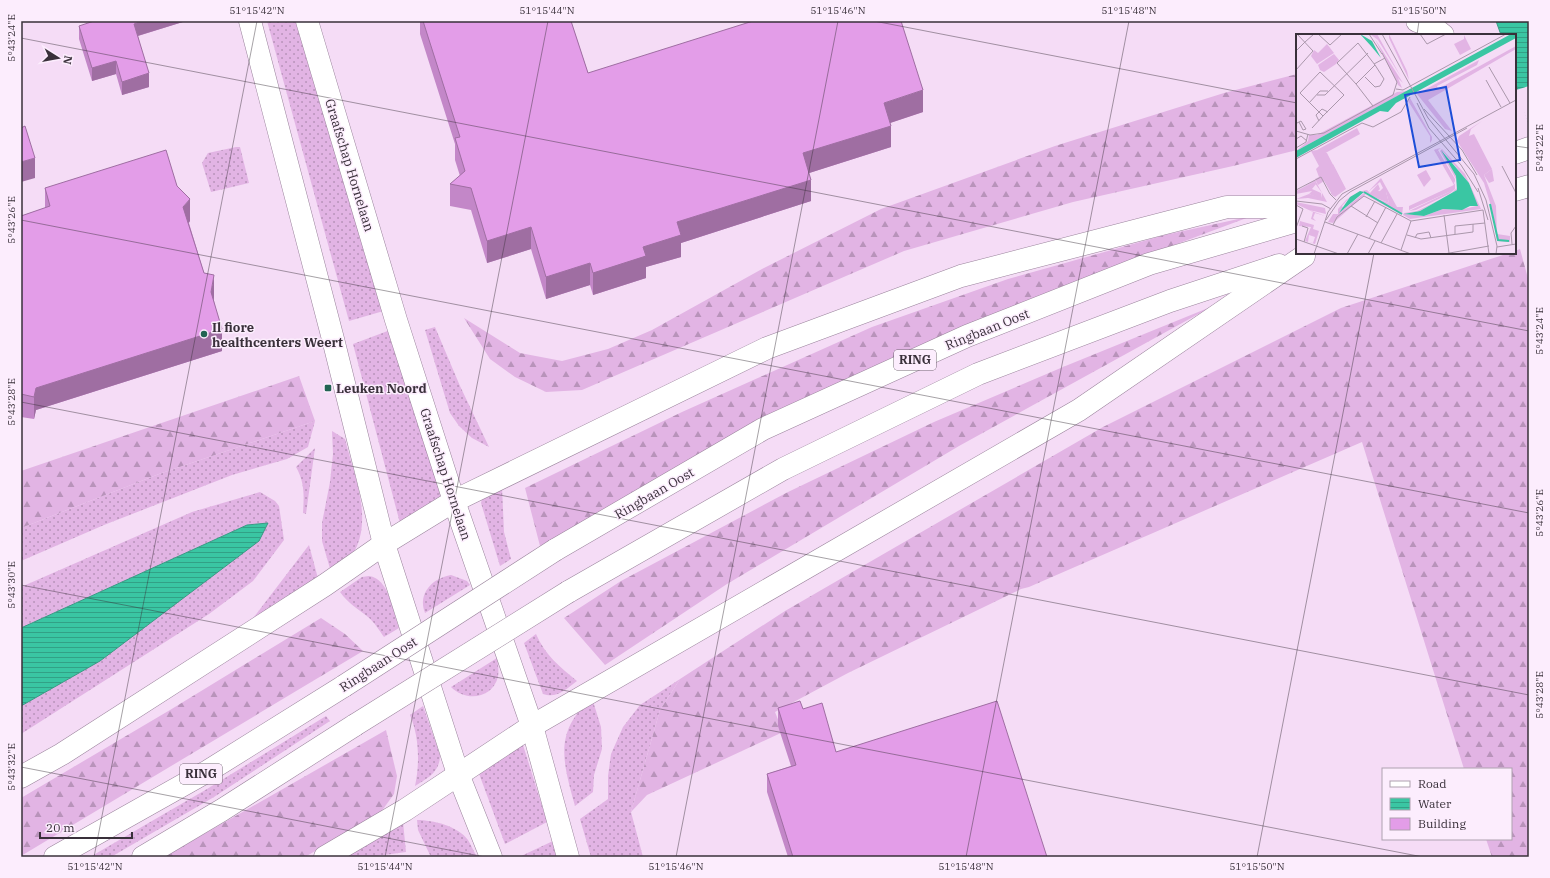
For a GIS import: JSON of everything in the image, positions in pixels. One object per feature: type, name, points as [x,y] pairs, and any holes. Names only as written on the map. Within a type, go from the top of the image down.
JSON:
[{"type":"main road","points":[[250,21],[332,332],[384,544],[458,774],[491,857]]},
{"type":"main road","name":"Graafschap Hornelaan","points":[[307,21],[396,320],[454,501],[532,726],[568,857]]},
{"type":"main road","points":[[1418,21],[1433,27],[1442,34]]},
{"type":"main road","points":[[1516,153],[1529,148]]},
{"type":"main road","points":[[1516,190],[1529,186]]},
{"type":"main road","points":[[21,778],[318,589],[384,544],[454,501],[768,348],[961,276],[1227,207],[1296,207]]},
{"type":"main road","name":"Ringbaan Oost","points":[[55,857],[208,771],[344,686],[555,550],[763,429],[967,336],[1149,264],[1296,221]]},
{"type":"main road","points":[[143,857],[222,810],[568,592],[783,469],[978,374],[1170,301],[1309,255]]},
{"type":"main road","points":[[325,857],[405,810],[532,726],[1079,410],[1309,255]]},
{"type":"green space","points":[[267,21],[296,21],[387,310],[349,321]]},
{"type":"green space","points":[[1296,74],[1296,150],[1073,202],[904,251],[582,390],[546,392],[515,377],[490,359],[464,318],[520,353],[562,361],[608,349],[652,330],[762,269],[881,209],[1055,146],[1224,93]]},
{"type":"green space","points":[[240,147],[249,183],[211,192],[202,163],[208,153]]},
{"type":"green space","points":[[1252,216],[1056,289],[855,380],[540,546],[525,488],[682,412],[872,327],[1008,279],[1165,235]]},
{"type":"green space","points":[[1520,249],[1529,282],[1529,857],[1492,857],[1486,840],[1512,840],[1512,768],[1464,768],[1362,442],[1029,587],[1021,589],[848,673],[775,712],[783,732],[647,795],[631,812],[660,710],[680,679],[785,611],[1103,427],[1341,308],[1506,254],[1516,254],[1516,251]]},
{"type":"green space","points":[[1213,306],[959,446],[727,584],[605,665],[564,618],[621,581],[788,492],[934,422],[1063,367]]},
{"type":"green space","points":[[435,327],[460,386],[489,447],[472,438],[459,426],[450,413],[425,330]]},
{"type":"green space","points":[[393,329],[445,497],[401,527],[353,344]]},
{"type":"green space","points":[[299,376],[315,421],[159,474],[21,528],[21,471]]},
{"type":"green space","points":[[315,421],[308,447],[287,459],[232,475],[104,525],[21,561],[21,528],[159,474]]},
{"type":"green space","points":[[332,431],[345,439],[359,492],[362,520],[361,533],[355,550],[346,560],[331,572],[322,541],[322,523],[330,482],[333,454]]},
{"type":"green space","points":[[315,448],[306,514],[303,513],[304,495],[301,479],[296,467]]},
{"type":"green space","points":[[502,487],[504,532],[511,559],[500,566],[481,503],[482,499]]},
{"type":"green space","points":[[260,492],[275,501],[279,506],[284,540],[253,581],[209,614],[21,734],[21,706],[100,661],[258,541],[267,523],[247,525],[21,628],[21,587],[192,512]]},
{"type":"green space","points":[[309,545],[319,582],[244,630]]},
{"type":"green space","points":[[451,575],[467,581],[470,585],[425,613],[423,599],[428,588],[438,579]]},
{"type":"green space","points":[[369,576],[376,578],[386,589],[399,628],[384,637],[370,619],[350,603],[340,592],[362,577]]},
{"type":"green space","points":[[321,618],[345,634],[363,651],[21,856],[21,798],[170,710]]},
{"type":"green space","points":[[536,634],[548,654],[559,666],[577,681],[557,694],[543,694],[524,643]]},
{"type":"green space","points":[[497,658],[498,677],[495,684],[484,694],[478,696],[464,695],[451,687]]},
{"type":"green space","points":[[680,679],[660,710],[631,812],[643,857],[591,857],[580,819],[608,799],[608,776],[611,754],[623,727],[640,705]]},
{"type":"green space","points":[[592,698],[601,727],[602,749],[594,775],[593,792],[575,806],[567,775],[564,748],[566,736],[571,723]]},
{"type":"green space","points":[[423,706],[440,755],[436,770],[415,786],[418,768],[418,750],[410,715]]},
{"type":"green space","points":[[326,716],[330,721],[214,797],[111,857],[90,857],[207,789]]},
{"type":"green space","points":[[386,730],[397,776],[394,794],[381,812],[305,857],[164,857]]},
{"type":"green space","points":[[523,745],[547,822],[505,844],[478,771]]},
{"type":"green space","points":[[417,820],[438,823],[458,831],[468,840],[477,857],[433,857],[430,855],[418,830]]},
{"type":"green space","points":[[403,822],[406,852],[370,857],[336,857]]},
{"type":"green space","points":[[553,841],[558,857],[519,857]]},
{"type":"water","points":[[1496,21],[1529,21],[1529,124],[1516,84],[1516,34],[1501,34]]},
{"type":"water","points":[[268,523],[259,541],[100,661],[21,706],[21,628],[247,525]]},
{"type":"pier","points":[[1529,86],[1529,126],[1516,90]]},
{"type":"building","points":[[94,21],[142,21],[134,24],[149,73],[122,82],[116,61],[92,68],[79,26]]},
{"type":"building","points":[[423,21],[571,21],[588,73],[753,21],[901,21],[923,90],[884,103],[891,126],[803,153],[811,180],[677,222],[681,235],[643,247],[646,256],[593,273],[590,263],[546,277],[531,227],[487,241],[471,188],[450,184],[465,171],[455,138],[460,137]]},
{"type":"building","points":[[25,126],[35,158],[21,162],[21,128]]},
{"type":"building","points":[[166,150],[177,186],[190,199],[183,207],[204,273],[214,275],[211,292],[222,329],[36,388],[34,397],[21,394],[21,216],[50,206],[45,188]]},
{"type":"building","points":[[800,701],[803,709],[822,703],[836,752],[997,701],[1047,857],[793,857],[767,774],[796,765],[778,708]]},
{"type":"place","name":"Il fiore healthcenters Weert","points":[[204,334]]},
{"type":"place","name":"Leuken Noord","points":[[328,388]]}]
